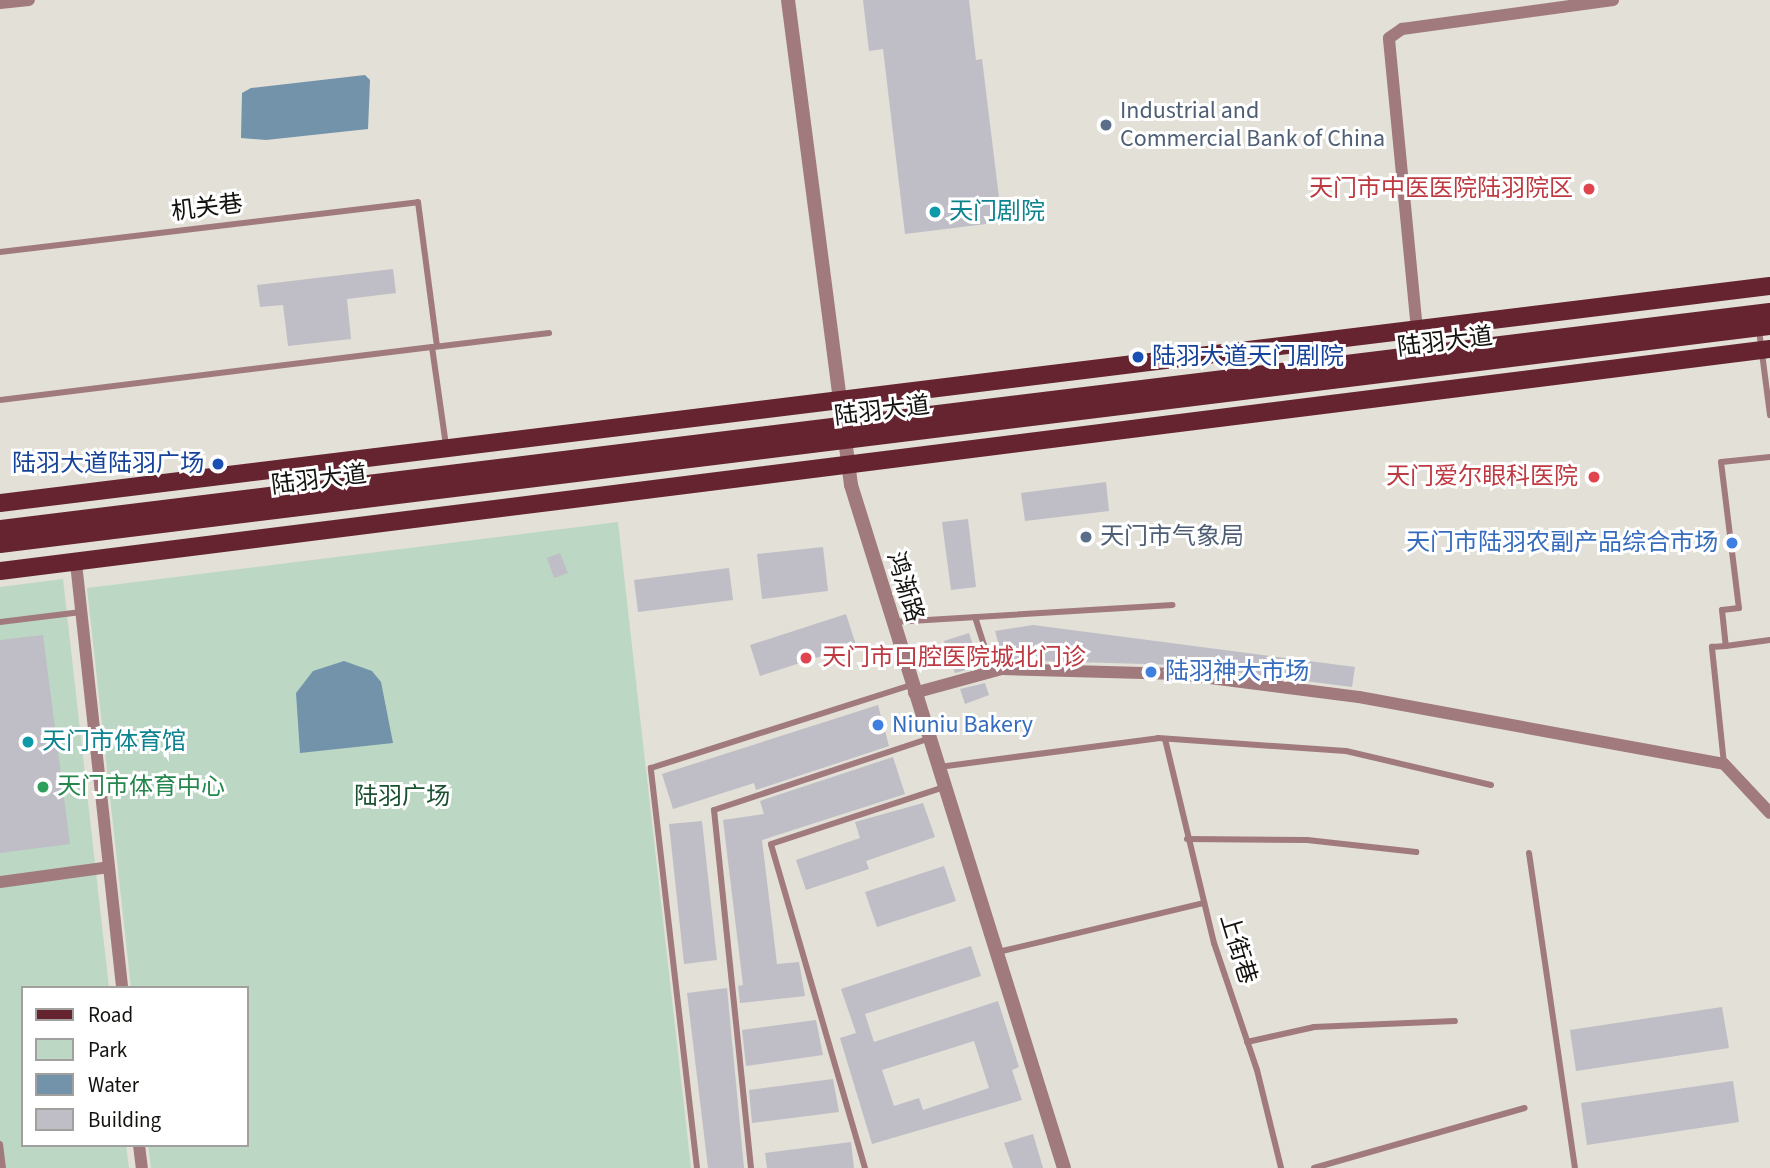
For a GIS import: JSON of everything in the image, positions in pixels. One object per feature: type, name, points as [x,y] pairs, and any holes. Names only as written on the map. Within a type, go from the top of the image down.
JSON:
[{"type":"main road","points":[[0,503],[1770,286]]},
{"type":"main road","name":"陆羽大道","points":[[0,544],[270,511],[1770,312]]},
{"type":"main road","name":"陆羽大道","points":[[0,529],[1764,327]]},
{"type":"main road","points":[[0,572],[1766,349]]},
{"type":"main road","points":[[753,412],[843,434]]},
{"type":"main road","points":[[786,474],[843,434]]},
{"type":"main road","points":[[99,517],[176,480]]},
{"type":"main road","points":[[270,511],[319,533]]},
{"type":"street","points":[[0,4],[29,0]]},
{"type":"street","name":"鸿渐路","points":[[788,0],[848,467],[928,739],[1065,1168]]},
{"type":"street","points":[[1417,330],[1389,38],[1402,29],[1613,0]]},
{"type":"street","points":[[76,563],[122,986]]},
{"type":"street","points":[[913,689],[992,670],[1179,674],[1359,697],[1724,764],[1770,813]]},
{"type":"street","points":[[0,882],[109,867]]},
{"type":"street","points":[[139,1147],[142,1168]]},
{"type":"lane","name":"机关巷","points":[[0,252],[418,202],[435,347]]},
{"type":"lane","points":[[1764,327],[1770,415]]},
{"type":"lane","points":[[0,400],[549,333]]},
{"type":"lane","points":[[435,347],[446,447]]},
{"type":"lane","points":[[1726,646],[1722,610],[1739,608],[1721,462],[1770,457]]},
{"type":"lane","points":[[892,622],[1172,605]]},
{"type":"lane","points":[[0,622],[82,612]]},
{"type":"lane","points":[[975,617],[992,670]]},
{"type":"lane","points":[[1724,764],[1712,647],[1770,640]]},
{"type":"lane","points":[[697,1168],[651,768],[913,689]]},
{"type":"lane","points":[[751,1168],[714,810],[928,739]]},
{"type":"lane","points":[[937,767],[1165,739],[1346,751],[1491,785]]},
{"type":"lane","name":"上街巷","points":[[1165,739],[1204,903],[1247,1042],[1281,1168]]},
{"type":"lane","points":[[865,1168],[771,844],[944,787]]},
{"type":"lane","points":[[1187,839],[1307,840],[1416,852]]},
{"type":"lane","points":[[1529,852],[1576,1168]]},
{"type":"lane","points":[[996,952],[1204,903]]},
{"type":"lane","points":[[1247,1042],[1314,1027],[1455,1021]]},
{"type":"lane","points":[[1314,1168],[1525,1108]]},
{"type":"lane","points":[[0,1144],[3,1168]]},
{"type":"green space","name":"陆羽广场","points":[[618,522],[691,1168],[151,1168],[148,1147],[248,1147],[248,986],[131,986],[87,588]]},
{"type":"green space","name":"天门市体育中心","points":[[63,579],[109,986],[21,986],[21,1147],[126,1147],[129,1168],[0,1168],[0,587]]},
{"type":"water","points":[[365,75],[370,80],[368,129],[266,140],[241,138],[242,93],[251,88]]},
{"type":"water","points":[[344,661],[372,671],[381,682],[393,743],[300,753],[296,693],[313,671]]},
{"type":"building","points":[[863,0],[969,0],[976,60],[982,59],[1002,222],[905,234],[883,49],[869,51]]},
{"type":"building","points":[[393,269],[396,293],[347,299],[351,339],[288,346],[283,305],[260,307],[257,285]]},
{"type":"building","points":[[1106,482],[1109,511],[1025,521],[1021,493]]},
{"type":"building","points":[[968,519],[976,587],[951,590],[942,522]]},
{"type":"building","points":[[823,547],[828,591],[762,599],[757,554]]},
{"type":"building","points":[[560,553],[568,573],[554,578],[547,558]]},
{"type":"building","points":[[729,568],[733,600],[638,612],[634,580]]},
{"type":"building","points":[[846,614],[856,645],[760,676],[750,645]]},
{"type":"building","points":[[1033,625],[1355,667],[1352,687],[1179,665],[1003,660],[995,631]]},
{"type":"building","points":[[969,633],[980,666],[955,673],[944,641]]},
{"type":"building","name":"天门市体育馆","points":[[43,635],[70,844],[0,853],[0,640]]},
{"type":"building","points":[[985,683],[989,695],[965,704],[960,689]]},
{"type":"building","points":[[878,705],[889,746],[756,790],[754,783],[673,809],[662,774]]},
{"type":"building","points":[[893,757],[905,794],[762,840],[777,964],[799,962],[805,996],[740,1003],[738,986],[743,985],[723,820],[764,814],[760,801]]},
{"type":"building","points":[[923,803],[935,837],[866,861],[869,869],[806,890],[796,860],[860,838],[855,822]]},
{"type":"building","points":[[702,821],[717,960],[684,964],[669,824]]},
{"type":"building","points":[[944,866],[956,901],[877,927],[865,892]]},
{"type":"building","points":[[971,946],[981,976],[865,1014],[874,1042],[998,1001],[1019,1067],[1012,1070],[1022,1100],[872,1144],[840,1038],[856,1033],[841,989]],"holes":[[[974,1041],[989,1088],[923,1110],[919,1098],[894,1106],[882,1070]]]},
{"type":"building","points":[[727,988],[744,1168],[708,1168],[687,993]]},
{"type":"building","points":[[1722,1007],[1729,1048],[1576,1071],[1570,1030]]},
{"type":"building","points":[[816,1020],[823,1055],[746,1066],[742,1030]]},
{"type":"building","points":[[833,1079],[839,1112],[752,1123],[749,1090]]},
{"type":"building","points":[[1733,1081],[1739,1122],[1587,1145],[1581,1103]]},
{"type":"building","points":[[1033,1134],[1043,1168],[1013,1168],[1004,1143]]},
{"type":"building","points":[[851,1142],[854,1168],[767,1168],[765,1153]]},
{"type":"place","name":"Industrial and Commercial Bank of China","points":[[1106,125]]},
{"type":"place","name":"天门市中医医院陆羽院区","points":[[1589,189]]},
{"type":"place","name":"天门剧院","points":[[935,212]]},
{"type":"place","name":"陆羽大道天门剧院","points":[[1138,357]]},
{"type":"place","name":"陆羽大道陆羽广场","points":[[218,464]]},
{"type":"place","name":"天门爱尔眼科医院","points":[[1594,477]]},
{"type":"place","name":"天门市气象局","points":[[1086,537]]},
{"type":"place","name":"天门市陆羽农副产品综合市场","points":[[1732,543]]},
{"type":"place","name":"天门市口腔医院城北门诊","points":[[806,658]]},
{"type":"place","name":"陆羽神大市场","points":[[1151,672]]},
{"type":"place","name":"Niuniu Bakery","points":[[878,725]]},
{"type":"place","name":"天门市体育馆","points":[[28,742]]},
{"type":"place","name":"天门市体育中心","points":[[43,787]]}]
